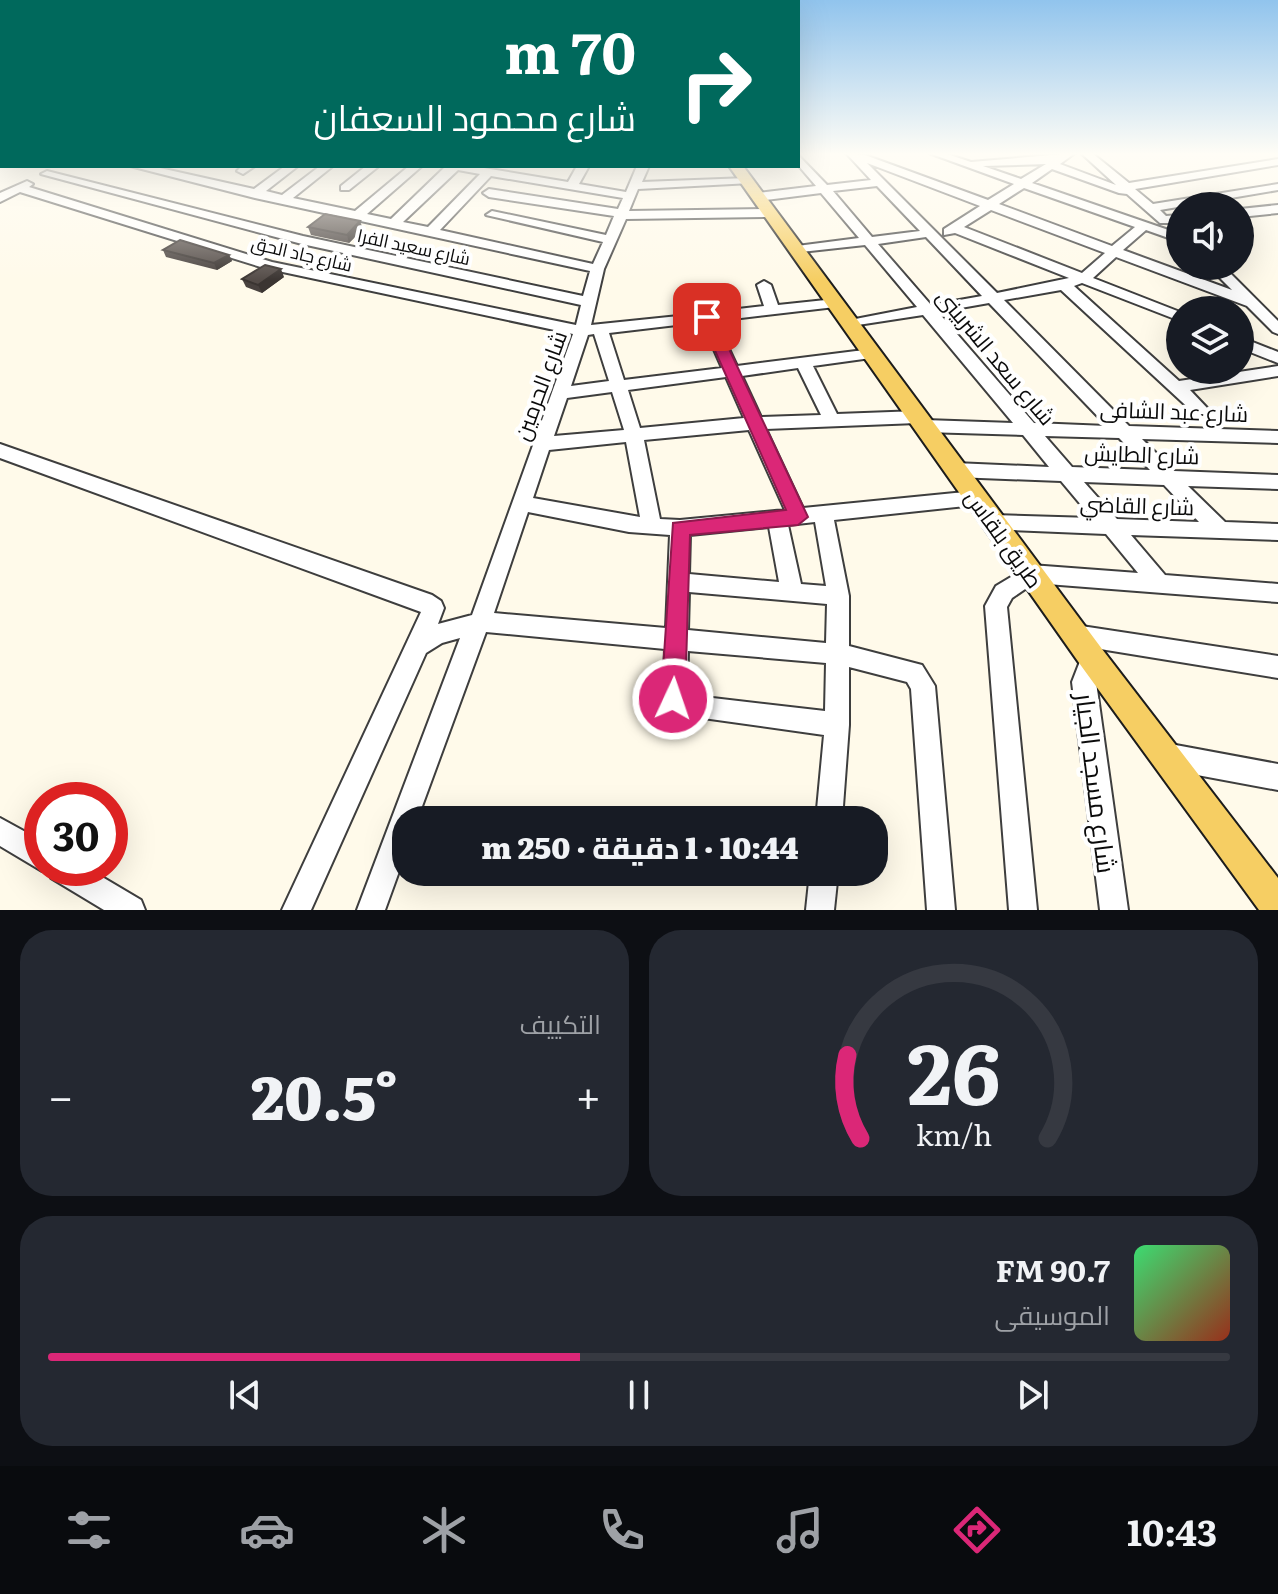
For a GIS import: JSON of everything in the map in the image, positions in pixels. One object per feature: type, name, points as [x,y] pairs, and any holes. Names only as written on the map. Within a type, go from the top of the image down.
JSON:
[{"type":"main road","name":"طريق بلقاس","points":[[758,195],[1075,635],[1278,906]]},
{"type":"street","name":"شارع جاد الحق","points":[[43,195],[269,265],[591,330],[835,303]]},
{"type":"street","name":"شارع سعيد الفرا","points":[[130,195],[313,243],[589,302]]},
{"type":"street","points":[[264,195],[359,214],[597,269]]},
{"type":"street","points":[[284,199],[289,195]]},
{"type":"street","points":[[359,214],[381,195]]},
{"type":"street","points":[[395,222],[423,195]]},
{"type":"street","points":[[432,231],[466,195]]},
{"type":"street","points":[[505,195],[623,214],[719,195]]},
{"type":"street","name":"شارع الحرمين","points":[[371,910],[468,645],[480,622],[560,393],[591,330],[589,302],[597,269],[632,195]]},
{"type":"street","name":"شارع سعد الشربينى","points":[[831,195],[1160,584]]},
{"type":"street","points":[[894,195],[1220,530]]},
{"type":"street","points":[[963,195],[1233,296]]},
{"type":"street","points":[[797,250],[934,236],[954,228],[1004,195]]},
{"type":"street","points":[[1056,195],[1166,232]]},
{"type":"street","points":[[1151,208],[1227,195]]},
{"type":"street","points":[[1137,196],[1164,220]]},
{"type":"street","points":[[1254,212],[1278,209]]},
{"type":"street","points":[[492,215],[611,240]]},
{"type":"street","points":[[850,324],[1064,285],[1086,277],[1143,226]]},
{"type":"street","points":[[954,228],[1086,277],[1166,311]]},
{"type":"street","points":[[1229,280],[1245,296]]},
{"type":"street","points":[[764,285],[772,310]]},
{"type":"street","points":[[1064,285],[1201,410]]},
{"type":"street","points":[[695,291],[755,423],[788,518],[792,592]]},
{"type":"street","points":[[1254,305],[1278,329]]},
{"type":"street","points":[[591,330],[618,385],[634,435],[652,527]]},
{"type":"street","points":[[1254,348],[1278,358]]},
{"type":"street","points":[[560,393],[872,354]]},
{"type":"street","points":[[803,363],[832,420]]},
{"type":"street","points":[[1176,387],[1278,371]]},
{"type":"street","name":"شارع عبد الشافى","points":[[541,444],[755,423],[832,420],[1278,437]]},
{"type":"street","points":[[0,451],[424,602],[433,608],[296,910]]},
{"type":"street","name":"شارع الطايش","points":[[955,470],[1278,482]]},
{"type":"street","points":[[522,503],[652,527],[680,528],[975,498]]},
{"type":"street","points":[[823,514],[838,596],[837,725],[830,806]]},
{"type":"street","name":"شارع القاضي","points":[[994,523],[1278,532]]},
{"type":"street","points":[[680,528],[673,699],[677,708],[837,725]]},
{"type":"street","points":[[1023,910],[996,606],[1004,592],[1031,574],[1278,593]]},
{"type":"street","points":[[678,582],[838,596]]},
{"type":"street","points":[[418,646],[436,635],[480,622],[838,654],[914,673],[922,682],[941,910]]},
{"type":"street","points":[[1075,635],[1278,667]]},
{"type":"street","name":"شارع مسجد الجيار","points":[[1092,658],[1084,682],[1114,910]]},
{"type":"street","points":[[1165,756],[1278,777]]},
{"type":"street","points":[[0,831],[24,846]]},
{"type":"street","points":[[91,886],[131,910]]},
{"type":"street","points":[[820,910],[823,886]]},
{"type":"building","points":[[325,214],[360,221],[347,235],[308,227]]},
{"type":"building","points":[[180,240],[229,255],[214,263],[163,250]]},
{"type":"building","points":[[265,265],[281,269],[258,285],[242,279]]},
{"type":"route","points":[[673,699],[680,528],[798,517],[707,317]]}]
